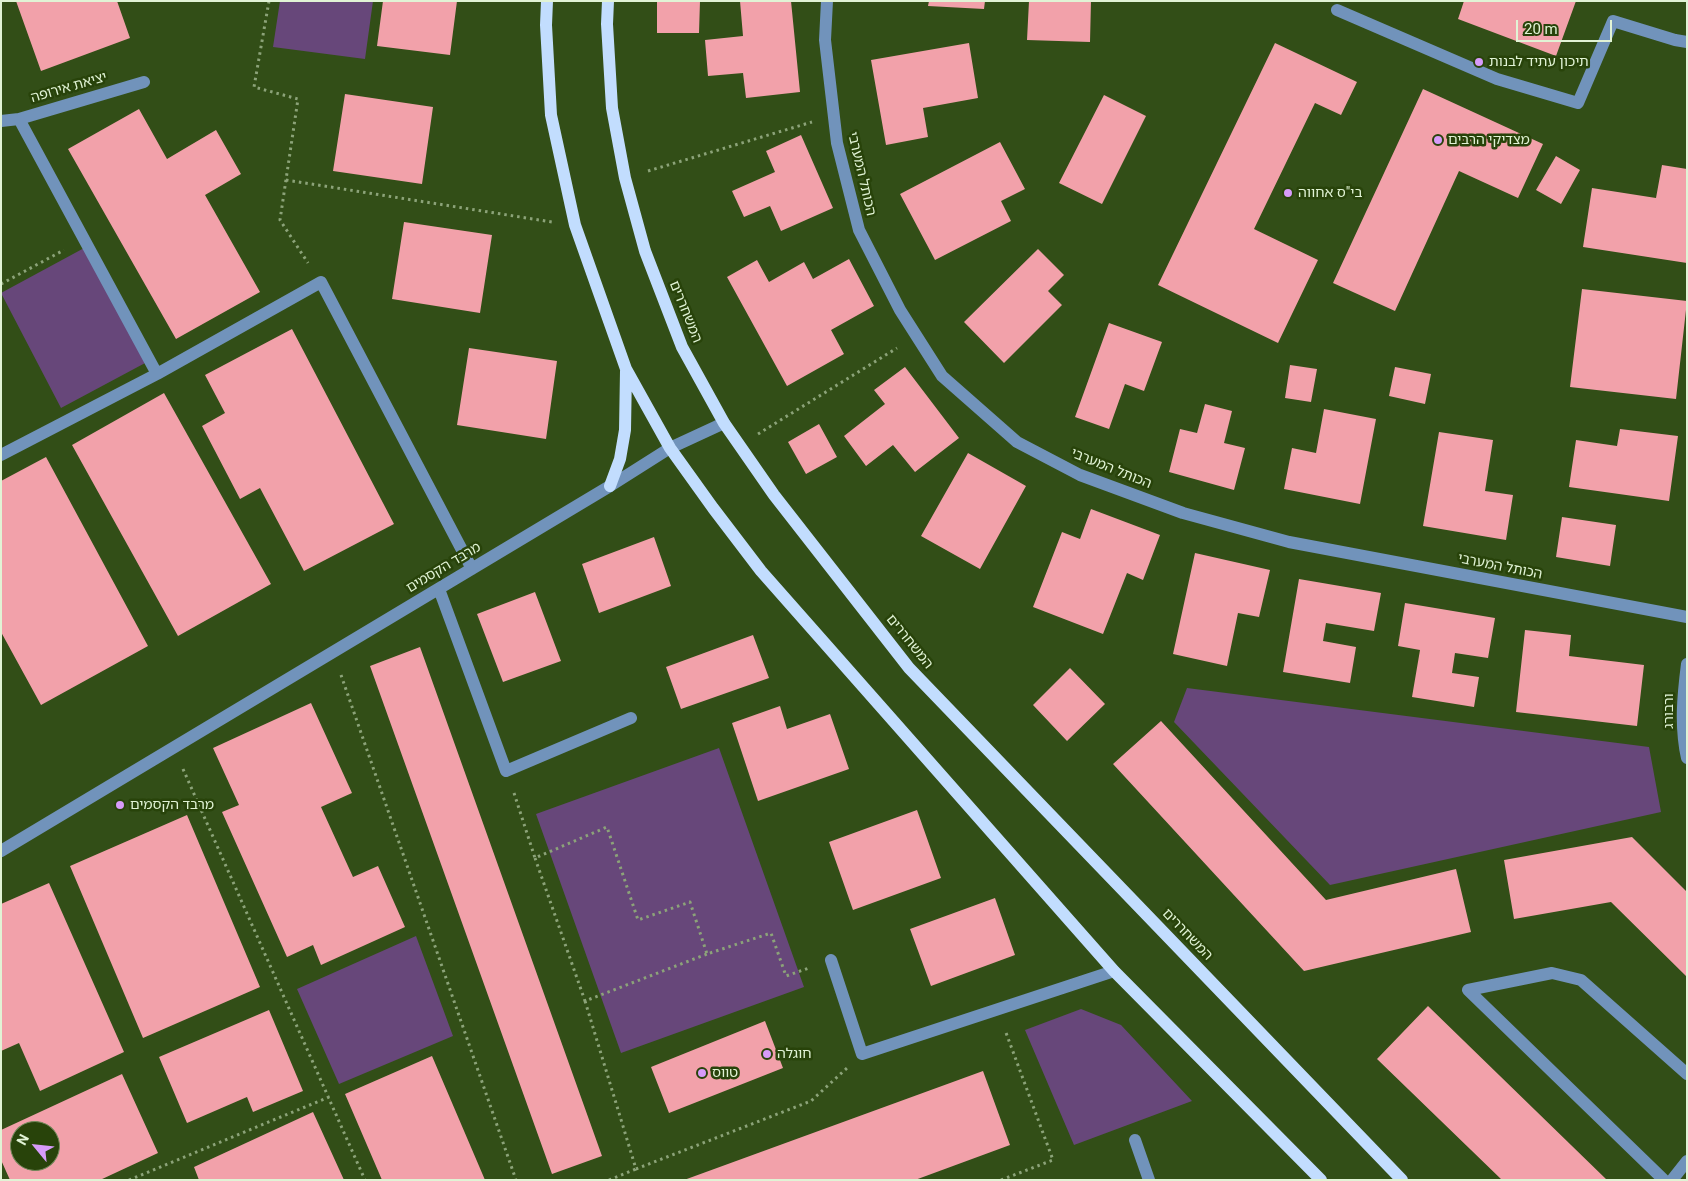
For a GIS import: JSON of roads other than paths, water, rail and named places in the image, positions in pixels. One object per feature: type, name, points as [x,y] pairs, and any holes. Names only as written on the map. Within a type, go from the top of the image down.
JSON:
[{"type":"main road","points":[[547,1],[546,25],[551,115],[575,226],[626,369],[670,448],[712,508],[761,571],[1114,971],[1321,1180]]},
{"type":"main road","name":"המשחררים","points":[[608,1],[607,24],[612,108],[625,178],[645,251],[682,346],[724,423],[774,495],[909,668],[1402,1180]]},
{"type":"main road","points":[[610,486],[620,459],[625,430],[626,369]]},
{"type":"street","name":"הכותל המערבי","points":[[827,1],[825,40],[837,143],[860,230],[900,310],[942,376],[1017,442],[1080,475],[1183,513],[1289,542],[1687,617]]},
{"type":"street","points":[[1337,10],[1497,79],[1578,103],[1613,21],[1687,42]]},
{"type":"street","name":"יציאת אירופה","points":[[1,121],[19,119],[144,82]]},
{"type":"street","points":[[19,119],[157,374]]},
{"type":"street","points":[[1,455],[157,374],[321,282],[472,569]]},
{"type":"street","name":"מרבד הקסמים","points":[[1,851],[610,486],[670,448],[724,423]]},
{"type":"street","points":[[439,589],[506,771],[631,718]]},
{"type":"street","name":"ורבורג","points":[[1687,664],[1682,706],[1687,758]]},
{"type":"street","points":[[831,960],[862,1054],[1114,971]]},
{"type":"street","points":[[1664,1180],[1468,990],[1552,972],[1581,980],[1686,1070]]},
{"type":"street","points":[[1135,1140],[1149,1180]]},
{"type":"street","points":[[1672,1180],[1687,1161]]},
{"type":"place","name":"תיכון עתיד לבנות","points":[[1479,62]]},
{"type":"place","name":"מצדיקי הרבים","points":[[1438,140]]},
{"type":"place","name":"בי\"ס אחווה","points":[[1288,193]]},
{"type":"place","name":"מרבד הקסמים","points":[[120,805]]},
{"type":"place","name":"חוגלה","points":[[767,1054]]},
{"type":"place","name":"טווס","points":[[702,1073]]}]
